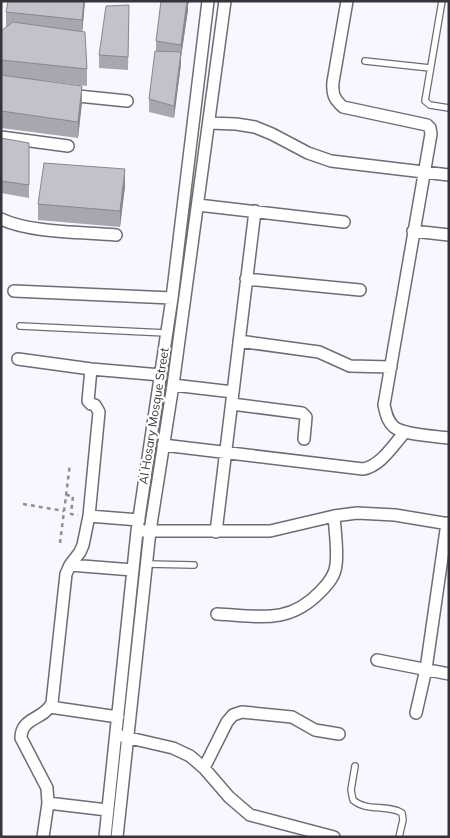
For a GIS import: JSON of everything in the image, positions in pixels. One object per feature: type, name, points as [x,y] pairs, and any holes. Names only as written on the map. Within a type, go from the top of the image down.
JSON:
[{"type":"street","name":"Al Hosary Mosque Street","points":[[117,837],[121,736],[118,717],[133,570],[172,298],[208,1]]},
{"type":"street","name":"Al Hosary Mosque Street","points":[[105,837],[107,810],[121,736],[173,385],[225,1]]},
{"type":"street","points":[[348,1],[333,82],[332,92],[336,101],[343,107],[427,125],[430,128],[431,134],[384,405],[387,417],[394,427],[405,432],[449,438]]},
{"type":"street","points":[[59,94],[127,101]]},
{"type":"street","points":[[209,123],[236,124],[255,128],[272,134],[308,154],[331,161],[449,175]]},
{"type":"street","points":[[1,137],[68,146]]},
{"type":"street","points":[[198,205],[344,222]]},
{"type":"street","points":[[216,532],[255,211]]},
{"type":"street","points":[[1,219],[13,225],[30,228],[116,235]]},
{"type":"street","points":[[414,231],[449,235]]},
{"type":"street","points":[[246,279],[360,290]]},
{"type":"street","points":[[14,291],[172,298]]},
{"type":"street","points":[[239,341],[319,352],[350,366],[391,367]]},
{"type":"street","points":[[18,359],[91,369],[161,375]]},
{"type":"street","points":[[43,837],[48,802],[47,788],[21,738],[21,731],[24,725],[50,707],[66,574],[70,564],[83,545],[89,516],[99,412],[95,405],[88,401],[91,369]]},
{"type":"street","points":[[173,385],[302,413],[306,417],[304,439]]},
{"type":"street","points":[[163,445],[363,469],[378,463],[405,432]]},
{"type":"street","points":[[89,516],[138,526],[150,531],[270,531],[334,516],[357,514],[395,515],[448,524],[426,669],[416,713]]},
{"type":"street","points":[[218,614],[273,616],[292,613],[308,604],[331,580],[336,566],[334,516]]},
{"type":"street","points":[[70,564],[133,570]]},
{"type":"street","points":[[377,660],[449,674]]},
{"type":"street","points":[[50,707],[118,717]]},
{"type":"street","points":[[204,768],[227,722],[233,715],[242,712],[292,717],[315,730],[339,734]]},
{"type":"street","points":[[121,736],[174,748],[190,756],[204,768],[229,797],[250,815],[334,837]]},
{"type":"street","points":[[48,802],[107,810]]},
{"type":"lane","points":[[449,3],[441,1],[426,103],[449,108]]},
{"type":"lane","points":[[365,61],[430,68]]},
{"type":"lane","points":[[20,326],[166,333]]},
{"type":"lane","points":[[146,564],[194,564]]},
{"type":"lane","points":[[355,766],[351,790],[353,800],[361,805],[396,810],[402,813],[403,820],[399,837]]},
{"type":"path","points":[[60,543],[70,464]]},
{"type":"path","points":[[66,495],[73,496],[71,514],[89,516]]},
{"type":"path","points":[[23,504],[64,511]]},
{"type":"building","points":[[8,1],[84,1],[82,20],[6,12]]},
{"type":"building","points":[[161,1],[187,1],[181,45],[156,41]]},
{"type":"building","points":[[129,5],[128,57],[99,55],[106,6]]},
{"type":"building","points":[[13,22],[85,32],[87,69],[1,60],[1,31]]},
{"type":"building","points":[[155,51],[181,52],[174,106],[149,99]]},
{"type":"building","points":[[1,75],[82,86],[78,122],[1,111]]},
{"type":"building","points":[[1,138],[29,143],[29,185],[1,181]]},
{"type":"building","points":[[44,163],[125,169],[120,211],[38,204]]}]
